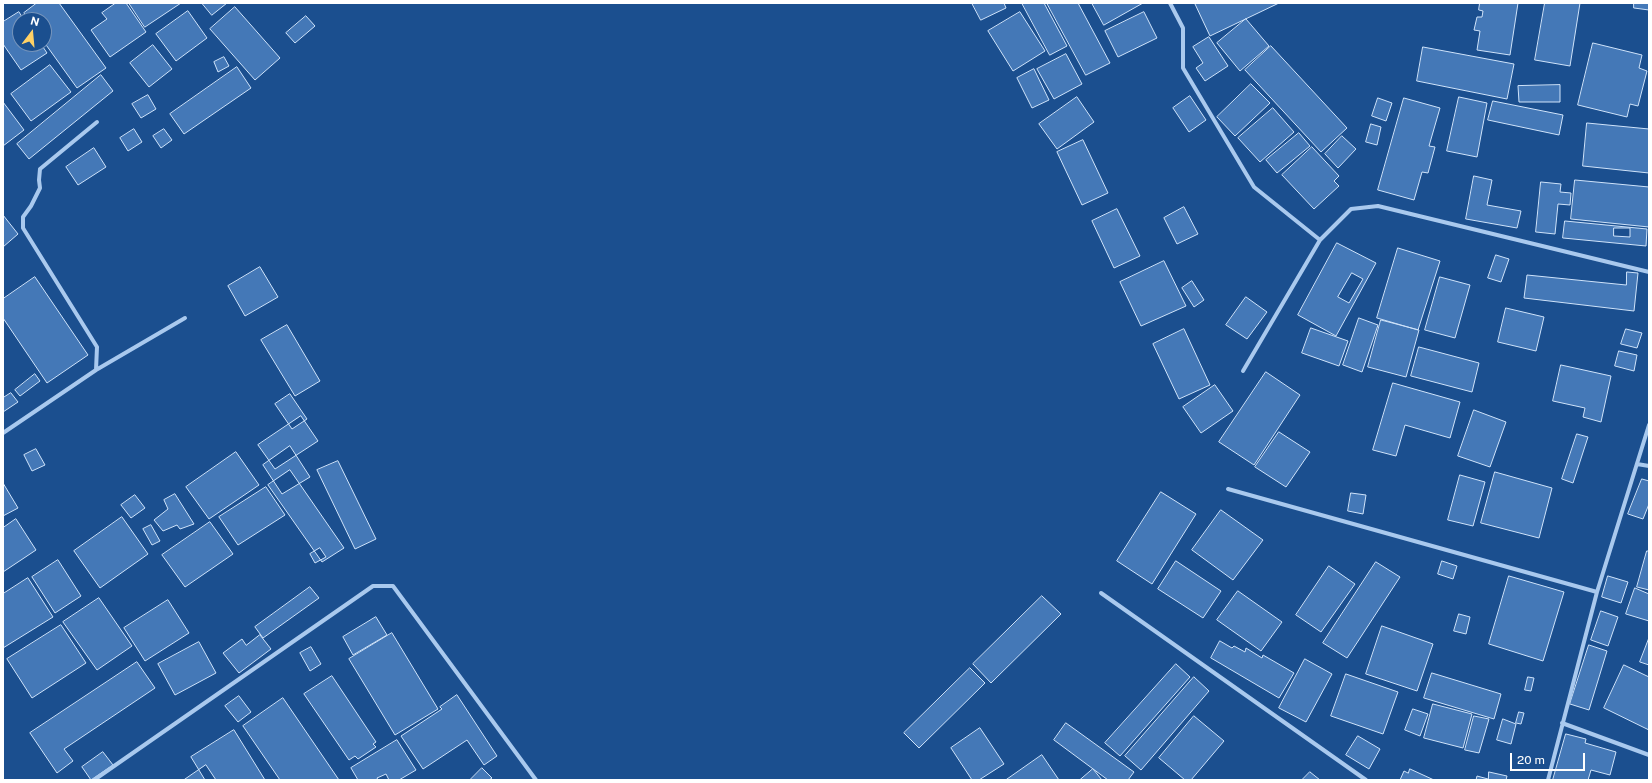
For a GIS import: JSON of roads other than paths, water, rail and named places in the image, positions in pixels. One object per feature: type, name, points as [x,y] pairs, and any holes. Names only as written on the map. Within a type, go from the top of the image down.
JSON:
[{"type":"street","points":[[1170,3],[1183,28],[1183,68],[1254,186],[1320,240]]},
{"type":"street","points":[[96,370],[97,347],[23,228],[23,217],[40,188],[40,169],[97,122]]},
{"type":"street","points":[[1243,371],[1320,240],[1351,209],[1378,206],[1649,272]]},
{"type":"street","points":[[3,432],[96,370],[185,318]]},
{"type":"street","points":[[1548,780],[1597,592],[1649,425]]},
{"type":"street","points":[[1637,464],[1649,466]]},
{"type":"street","points":[[1228,488],[1597,592]]},
{"type":"street","points":[[94,780],[373,586],[393,586],[536,780]]},
{"type":"street","points":[[1101,593],[1366,780]]},
{"type":"street","points":[[1562,723],[1649,755]]}]
